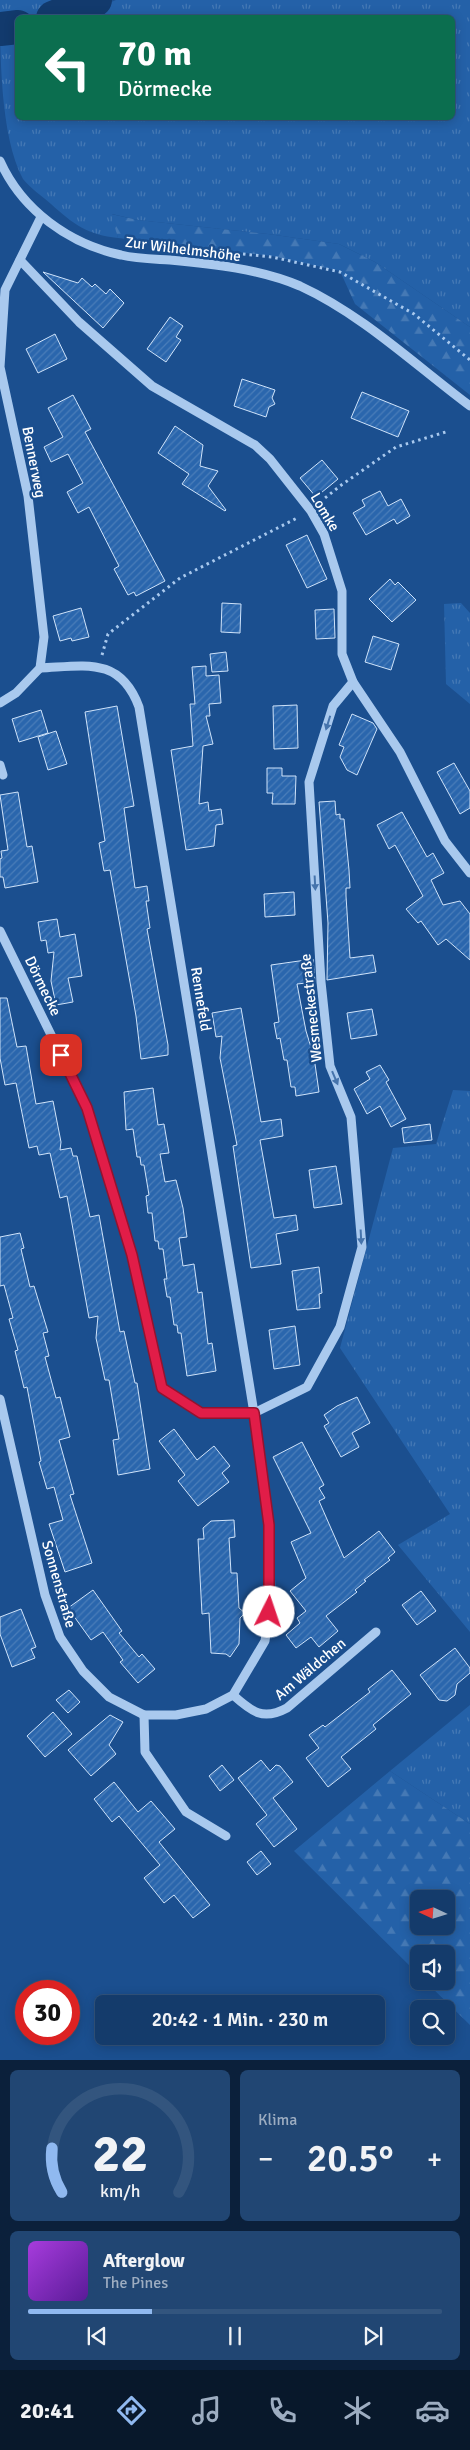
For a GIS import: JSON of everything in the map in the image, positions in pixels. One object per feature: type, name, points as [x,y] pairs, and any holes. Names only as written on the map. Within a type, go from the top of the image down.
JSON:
[{"type":"street","name":"Zur Wilhelmshöhe","points":[[0,160],[19,192],[42,217],[70,236],[122,256],[208,264],[247,271],[299,286],[353,316],[470,406]]},
{"type":"street","name":"Bennerweg","points":[[40,668],[44,637],[28,496],[0,367],[5,290],[42,217]]},
{"type":"street","name":"Lomke","points":[[20,260],[79,322],[152,386],[254,445],[270,459],[310,511],[324,534],[342,591],[342,654],[353,682],[400,752],[445,841],[470,873]]},
{"type":"street","points":[[0,703],[16,693],[40,668],[98,666]]},
{"type":"street","name":"Rennefeld","points":[[98,666],[126,681],[134,692],[140,707],[254,1413]]},
{"type":"street","name":"Wesmeckestraße","points":[[254,1413],[307,1387],[340,1327],[362,1247],[351,1117],[330,1066],[321,982],[309,782],[333,706],[353,682]]},
{"type":"street","points":[[0,765],[3,774]]},
{"type":"street","name":"Dörmecke","points":[[0,931],[87,1108],[132,1255],[162,1388],[201,1413],[254,1413]]},
{"type":"street","name":"Sonnenstraße","points":[[0,1399],[45,1595],[60,1637],[83,1671],[110,1697],[144,1715],[176,1715],[206,1709],[233,1695]]},
{"type":"street","points":[[233,1695],[265,1641],[271,1597],[269,1525],[254,1413]]},
{"type":"street","name":"Am Wäldchen","points":[[233,1695],[247,1707],[262,1715],[275,1715],[287,1708],[376,1632]]},
{"type":"street","points":[[144,1715],[145,1752],[186,1812],[226,1836]]},
{"type":"path","points":[[98,666],[108,634],[180,578],[310,511],[340,486],[396,447],[449,431]]},
{"type":"green space","points":[[0,0],[87,0],[93,10],[116,0],[470,0],[470,327],[375,262],[339,244],[268,234],[138,220],[112,214],[118,238],[89,231],[74,223],[23,179],[15,161],[10,140],[1,68]]},
{"type":"green space","points":[[111,214],[138,220],[268,234],[339,244],[375,262],[470,327],[470,395],[355,304],[340,271],[272,256],[118,238]]},
{"type":"green space","points":[[461,603],[470,613],[470,704],[446,684],[444,604]]},
{"type":"green space","points":[[453,1090],[470,1091],[470,1632],[398,1545],[450,1514],[340,1348],[393,1148],[436,1144]]},
{"type":"green space","points":[[470,1705],[470,1824],[390,1771]]},
{"type":"green space","points":[[390,1771],[470,1824],[470,2025],[455,2010],[455,2000],[444,2000],[434,1990],[455,1990],[455,1945],[410,1945],[410,1966],[294,1851]]},
{"type":"building","points":[[43,272],[78,283],[82,278],[92,287],[95,284],[106,294],[110,289],[124,303],[103,328]]},
{"type":"building","points":[[170,317],[183,326],[176,337],[181,340],[166,362],[147,349]]},
{"type":"building","points":[[55,334],[67,359],[38,373],[26,349]]},
{"type":"building","points":[[242,379],[275,390],[272,398],[275,404],[269,407],[266,417],[234,406]]},
{"type":"building","points":[[362,392],[409,411],[398,437],[351,418]]},
{"type":"building","points":[[73,395],[91,429],[85,432],[165,581],[136,596],[134,592],[128,595],[114,569],[119,566],[89,507],[78,513],[67,492],[83,483],[68,454],[51,462],[44,447],[63,437],[48,408]]},
{"type":"building","points":[[175,426],[203,445],[200,466],[218,471],[208,486],[225,511],[182,484],[189,474],[158,453]]},
{"type":"building","points":[[322,460],[338,479],[316,497],[300,478]]},
{"type":"building","points":[[380,491],[388,506],[401,499],[410,516],[397,524],[394,519],[366,535],[353,513],[365,506],[362,500]]},
{"type":"building","points":[[307,535],[327,579],[307,588],[286,545]]},
{"type":"building","points":[[390,579],[395,585],[398,582],[416,600],[392,622],[369,599]]},
{"type":"building","points":[[222,603],[241,604],[240,633],[221,632]]},
{"type":"building","points":[[81,608],[89,637],[72,641],[71,638],[60,641],[53,616]]},
{"type":"building","points":[[334,609],[335,638],[316,639],[315,610]]},
{"type":"building","points":[[373,636],[399,644],[391,670],[365,662]]},
{"type":"building","points":[[226,652],[228,671],[212,672],[210,654]]},
{"type":"building","points":[[206,666],[206,676],[219,675],[221,703],[209,704],[210,716],[206,716],[213,744],[203,746],[199,804],[208,802],[209,811],[221,809],[223,824],[216,825],[214,846],[186,850],[171,750],[193,746],[190,704],[195,704],[192,667]]},
{"type":"building","points":[[297,705],[298,748],[274,749],[273,706]]},
{"type":"building","points":[[117,706],[134,806],[124,808],[135,888],[147,886],[149,901],[146,901],[150,928],[147,929],[168,1045],[168,1055],[141,1059],[136,1016],[110,870],[104,871],[99,843],[105,841],[85,712]]},
{"type":"building","points":[[41,710],[48,733],[19,742],[12,719]]},
{"type":"building","points":[[352,714],[373,723],[377,729],[357,775],[347,770],[340,757],[344,747],[339,745]]},
{"type":"building","points":[[56,731],[67,764],[48,770],[38,737]]},
{"type":"building","points":[[454,763],[470,791],[470,808],[460,814],[437,772]]},
{"type":"building","points":[[267,768],[282,768],[282,776],[296,776],[295,804],[272,804],[273,793],[267,793]]},
{"type":"building","points":[[18,792],[27,847],[32,846],[38,882],[5,888],[3,877],[0,877],[0,859],[2,858],[1,851],[8,850],[0,795]]},
{"type":"building","points":[[335,801],[336,815],[340,814],[340,819],[344,819],[349,870],[350,888],[346,888],[346,896],[350,958],[373,955],[376,972],[327,980],[328,923],[319,802]]},
{"type":"building","points":[[402,812],[427,857],[433,853],[444,873],[431,880],[443,905],[460,901],[470,914],[470,960],[446,939],[438,945],[421,921],[418,923],[406,909],[423,896],[395,845],[389,849],[377,825]]},
{"type":"building","points":[[294,892],[295,915],[265,917],[264,894]]},
{"type":"building","points":[[57,919],[60,937],[75,934],[82,976],[68,978],[73,1002],[56,1005],[51,981],[54,952],[48,953],[46,940],[41,941],[38,922]]},
{"type":"building","points":[[313,959],[315,982],[297,984],[306,1031],[314,1057],[319,1092],[296,1096],[295,1087],[291,1087],[287,1060],[284,1060],[280,1038],[277,1039],[274,1023],[279,1022],[271,965]]},
{"type":"building","points":[[0,998],[7,998],[17,1047],[26,1046],[36,1104],[53,1101],[61,1142],[60,1150],[71,1148],[73,1156],[77,1156],[90,1217],[99,1215],[120,1332],[124,1331],[135,1383],[137,1383],[150,1469],[118,1475],[113,1440],[119,1439],[109,1380],[105,1380],[96,1338],[98,1316],[89,1318],[67,1196],[60,1198],[50,1153],[39,1155],[37,1146],[29,1148],[16,1083],[5,1085],[0,1058]]},
{"type":"building","points":[[241,1008],[261,1122],[281,1119],[283,1136],[260,1140],[274,1218],[296,1215],[298,1230],[276,1234],[281,1264],[251,1268],[233,1146],[237,1145],[220,1058],[222,1036],[216,1037],[212,1013]]},
{"type":"building","points":[[372,1009],[377,1035],[351,1039],[347,1013]]},
{"type":"building","points":[[380,1065],[389,1080],[386,1082],[406,1119],[391,1127],[380,1106],[367,1114],[354,1089],[370,1079],[366,1072]]},
{"type":"building","points":[[153,1088],[158,1125],[164,1124],[169,1153],[160,1154],[165,1182],[176,1180],[183,1208],[187,1237],[179,1238],[183,1266],[194,1264],[198,1293],[202,1292],[208,1344],[212,1343],[216,1371],[187,1376],[181,1333],[178,1333],[177,1325],[174,1325],[170,1297],[167,1297],[163,1249],[159,1249],[158,1241],[155,1241],[152,1213],[148,1213],[146,1196],[149,1195],[144,1165],[141,1165],[140,1157],[137,1157],[133,1129],[126,1130],[124,1092]]},
{"type":"building","points":[[430,1124],[432,1140],[404,1143],[402,1128]]},
{"type":"building","points":[[336,1166],[342,1204],[314,1208],[309,1170]]},
{"type":"building","points":[[20,1233],[24,1248],[21,1249],[30,1287],[34,1286],[48,1332],[43,1333],[49,1356],[45,1357],[56,1398],[60,1397],[70,1437],[59,1440],[74,1494],[70,1495],[92,1563],[65,1572],[49,1524],[63,1520],[54,1487],[47,1489],[39,1462],[41,1461],[27,1387],[24,1388],[15,1351],[18,1350],[9,1319],[13,1318],[4,1285],[0,1286],[0,1237]]},
{"type":"building","points":[[319,1267],[322,1293],[319,1294],[320,1308],[297,1310],[292,1271]]},
{"type":"building","points":[[295,1326],[300,1365],[274,1369],[269,1330]]},
{"type":"building","points":[[357,1397],[370,1423],[352,1433],[359,1447],[341,1457],[324,1426],[329,1423],[324,1415],[337,1406]]},
{"type":"building","points":[[174,1429],[197,1460],[214,1446],[230,1466],[222,1473],[229,1482],[198,1506],[178,1481],[185,1475],[159,1441]]},
{"type":"building","points":[[302,1442],[324,1485],[319,1488],[325,1498],[319,1501],[344,1558],[379,1531],[395,1552],[388,1558],[390,1560],[364,1580],[366,1581],[355,1590],[357,1592],[326,1616],[338,1631],[319,1647],[311,1637],[296,1648],[286,1635],[300,1623],[297,1618],[306,1611],[290,1591],[306,1578],[291,1542],[311,1533],[273,1457]]},
{"type":"building","points":[[234,1520],[235,1537],[229,1538],[231,1573],[237,1573],[239,1608],[245,1613],[240,1618],[239,1644],[230,1657],[226,1654],[211,1653],[209,1613],[202,1614],[198,1539],[204,1539],[203,1528],[211,1521]]},
{"type":"building","points":[[93,1590],[122,1631],[119,1633],[139,1657],[142,1654],[155,1669],[138,1683],[120,1662],[123,1660],[103,1632],[91,1640],[68,1608]]},
{"type":"building","points":[[421,1591],[436,1611],[417,1625],[402,1605]]},
{"type":"building","points":[[21,1609],[36,1647],[31,1649],[35,1658],[12,1667],[0,1634],[0,1617]]},
{"type":"building","points":[[455,1648],[470,1668],[470,1673],[457,1684],[455,1695],[447,1701],[439,1700],[420,1675]]},
{"type":"building","points":[[392,1670],[411,1694],[373,1725],[376,1729],[341,1757],[351,1769],[328,1787],[306,1758],[319,1748],[309,1735],[323,1725],[325,1727],[370,1692],[368,1689]]},
{"type":"building","points":[[69,1690],[80,1702],[68,1713],[56,1700]]},
{"type":"building","points":[[53,1712],[72,1734],[45,1757],[27,1736]]},
{"type":"building","points":[[110,1715],[123,1722],[109,1745],[116,1754],[91,1776],[68,1750]]},
{"type":"building","points":[[261,1760],[270,1771],[276,1765],[280,1766],[293,1782],[273,1798],[297,1829],[274,1847],[256,1824],[267,1815],[238,1778]]},
{"type":"building","points":[[222,1765],[234,1780],[220,1791],[209,1776]]},
{"type":"building","points":[[114,1782],[138,1812],[151,1801],[175,1829],[159,1842],[210,1905],[193,1918],[174,1895],[164,1903],[144,1878],[160,1865],[119,1816],[112,1822],[94,1799]]},
{"type":"building","points":[[261,1851],[271,1864],[257,1875],[247,1862]]},
{"type":"waterway","points":[[60,15],[95,0]]},
{"type":"waterway","points":[[0,29],[15,27]]},
{"type":"route","points":[[61,1055],[87,1108],[132,1255],[162,1388],[201,1413],[254,1413],[269,1525],[271,1597],[269,1612]]}]
